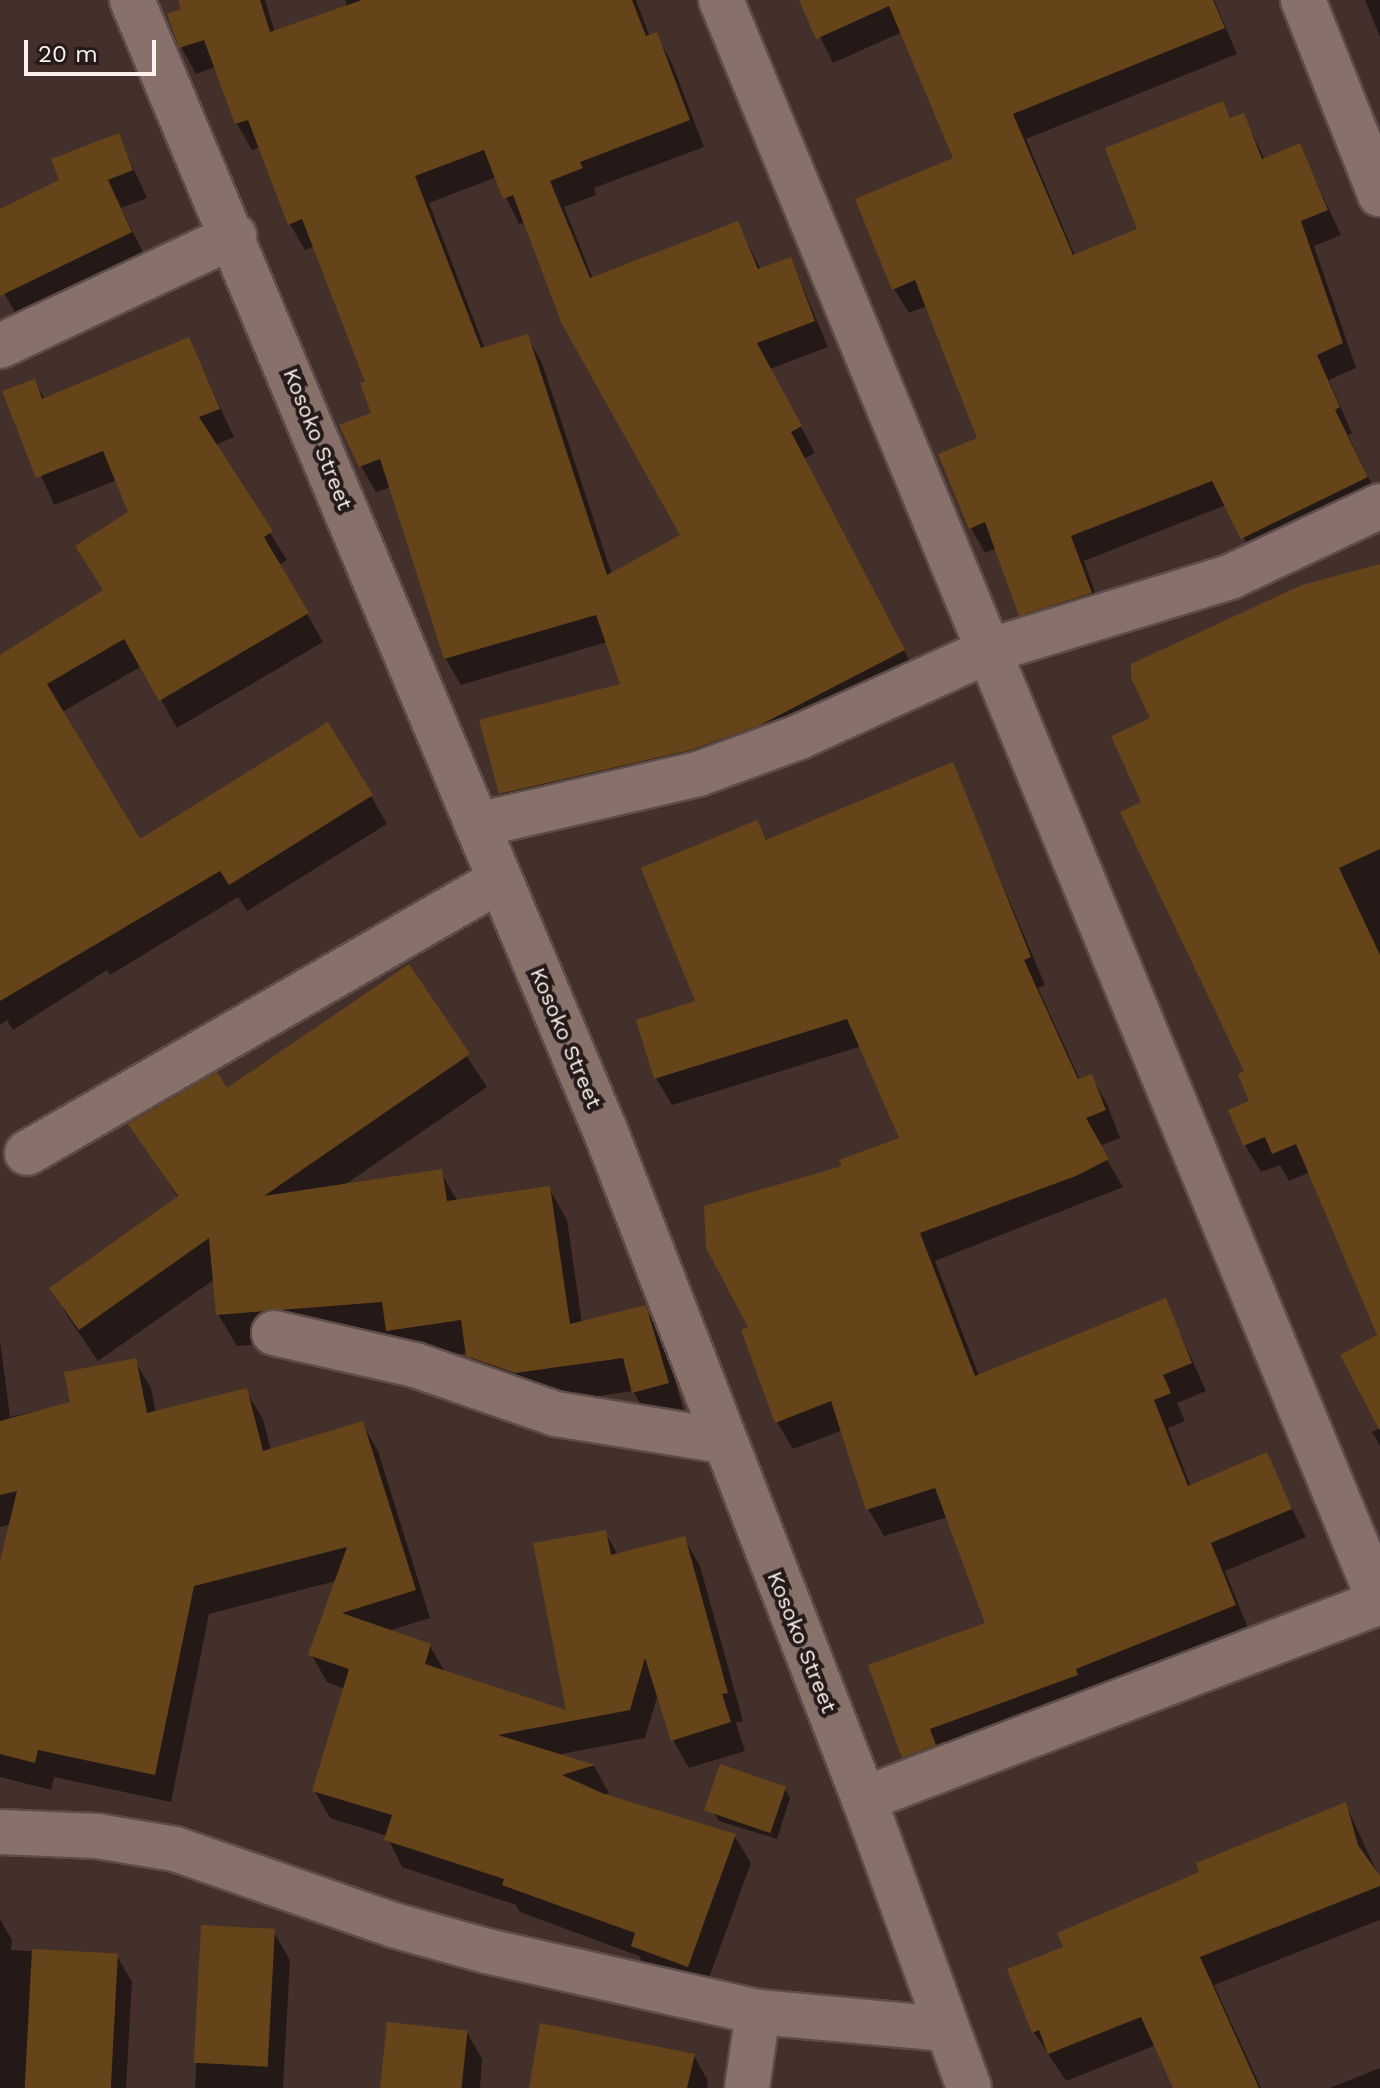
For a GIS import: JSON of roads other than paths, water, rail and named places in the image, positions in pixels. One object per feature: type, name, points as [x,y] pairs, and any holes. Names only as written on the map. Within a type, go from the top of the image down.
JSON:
[{"type":"street","name":"Kosoko Street","points":[[132,0],[234,236],[605,1130],[722,1441],[864,1799],[969,2088]]},
{"type":"street","points":[[721,0],[1380,1602],[864,1799]]},
{"type":"street","points":[[1303,0],[1380,194]]},
{"type":"street","points":[[0,346],[234,236]]},
{"type":"street","points":[[477,825],[698,774],[799,737],[988,651],[1230,577],[1380,506]]},
{"type":"street","points":[[27,1153],[500,880]]},
{"type":"street","points":[[274,1333],[415,1365],[556,1414],[722,1441]]},
{"type":"street","points":[[0,1832],[97,1836],[175,1849],[446,1940],[758,2012],[946,2029]]},
{"type":"street","points":[[747,2088],[758,2012]]}]
